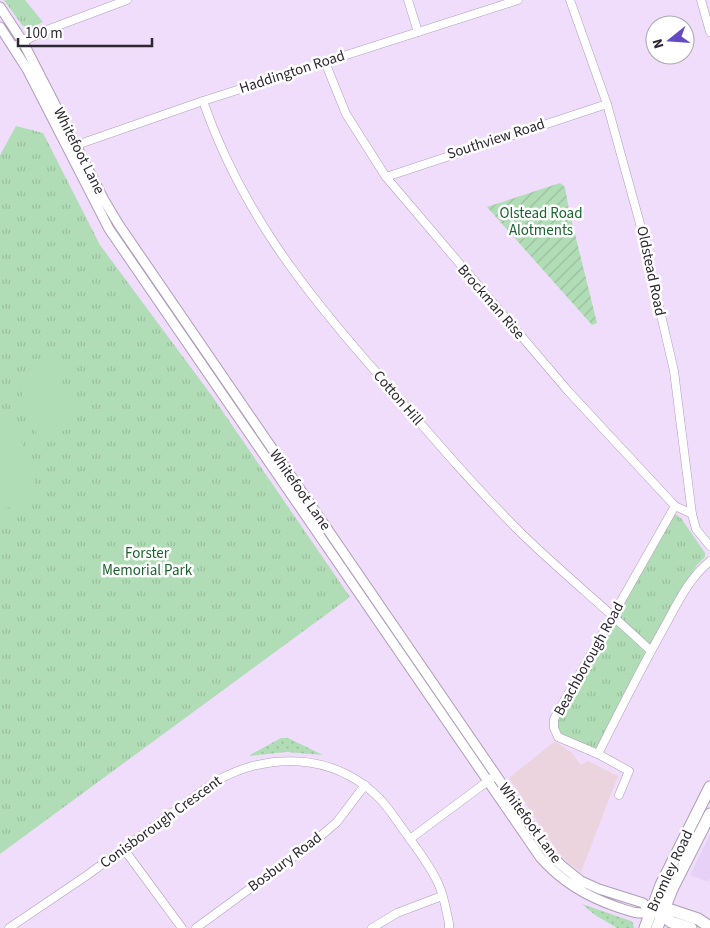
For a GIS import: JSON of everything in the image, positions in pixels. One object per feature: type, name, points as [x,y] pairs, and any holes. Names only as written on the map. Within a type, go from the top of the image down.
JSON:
[{"type":"main road","name":"Bromley Road","points":[[644,928],[661,885],[710,787]]},
{"type":"main road","name":"Bromley Road","points":[[657,928],[672,889],[710,814]]},
{"type":"main road","points":[[650,912],[663,914],[671,910],[698,919],[710,927]]},
{"type":"main road","points":[[663,914],[671,922],[691,928]]},
{"type":"street","points":[[13,47],[44,31],[127,0]]},
{"type":"street","points":[[408,0],[418,32]]},
{"type":"street","name":"Haddington Road","points":[[66,148],[203,100],[518,0]]},
{"type":"street","name":"Oldstead Road","points":[[570,0],[607,104],[639,220],[674,371],[692,514],[696,529],[710,546]]},
{"type":"street","points":[[700,0],[710,32]]},
{"type":"street","name":"Whitefoot Lane","points":[[0,7],[23,42],[104,200],[119,225],[548,851],[561,866],[581,881],[599,890],[643,903],[650,912],[640,914],[595,899],[562,879],[540,857],[109,229],[27,69],[0,27]]},
{"type":"street","name":"Brockman Rise","points":[[325,62],[346,114],[386,177],[568,391],[675,506],[692,514]]},
{"type":"street","name":"Cotton Hill","points":[[203,100],[228,164],[256,216],[337,328],[501,512],[565,574],[651,651]]},
{"type":"street","name":"Southview Road","points":[[386,177],[607,104]]},
{"type":"street","name":"Beachborough Road","points":[[598,754],[561,739],[555,732],[553,723],[675,506]]},
{"type":"street","points":[[619,795],[629,772],[598,754],[651,651],[699,570],[710,561]]},
{"type":"street","name":"Conisborough Crescent","points":[[9,928],[20,925],[216,781],[230,773],[258,764],[288,760],[316,762],[344,772],[365,785],[379,797],[432,871],[442,896],[450,923],[449,928]]},
{"type":"street","points":[[410,839],[496,775]]},
{"type":"street","name":"Bosbury Road","points":[[196,928],[315,841],[336,822],[365,785]]},
{"type":"street","points":[[123,848],[182,928]]},
{"type":"street","points":[[372,928],[397,912],[442,896]]},
{"type":"shaded area","points":[[555,741],[572,753],[581,765],[588,761],[618,776],[581,872],[568,863],[556,849],[509,778]]},
{"type":"shaded area","points":[[710,834],[710,878],[708,882],[690,875]]},
{"type":"green space","points":[[4,0],[25,0],[43,22],[30,27],[22,25]]},
{"type":"green space","name":"Forster Memorial Park","points":[[16,126],[43,133],[100,245],[212,396],[350,597],[0,854],[0,155]]},
{"type":"green space","name":"Olstead Road Alotments","points":[[560,183],[565,187],[597,323],[592,325],[487,207]]},
{"type":"green space","points":[[55,362],[79,425],[39,440],[16,377]]},
{"type":"green space","points":[[13,415],[39,499],[0,510],[0,419]]},
{"type":"green space","points":[[675,514],[681,518],[705,553],[705,557],[697,565],[644,656],[598,748],[594,749],[565,736],[558,728],[557,722]]},
{"type":"green space","points":[[281,738],[288,738],[323,755],[286,752],[250,756]]},
{"type":"green space","points":[[582,904],[631,921],[634,928],[617,928],[595,915]]}]
